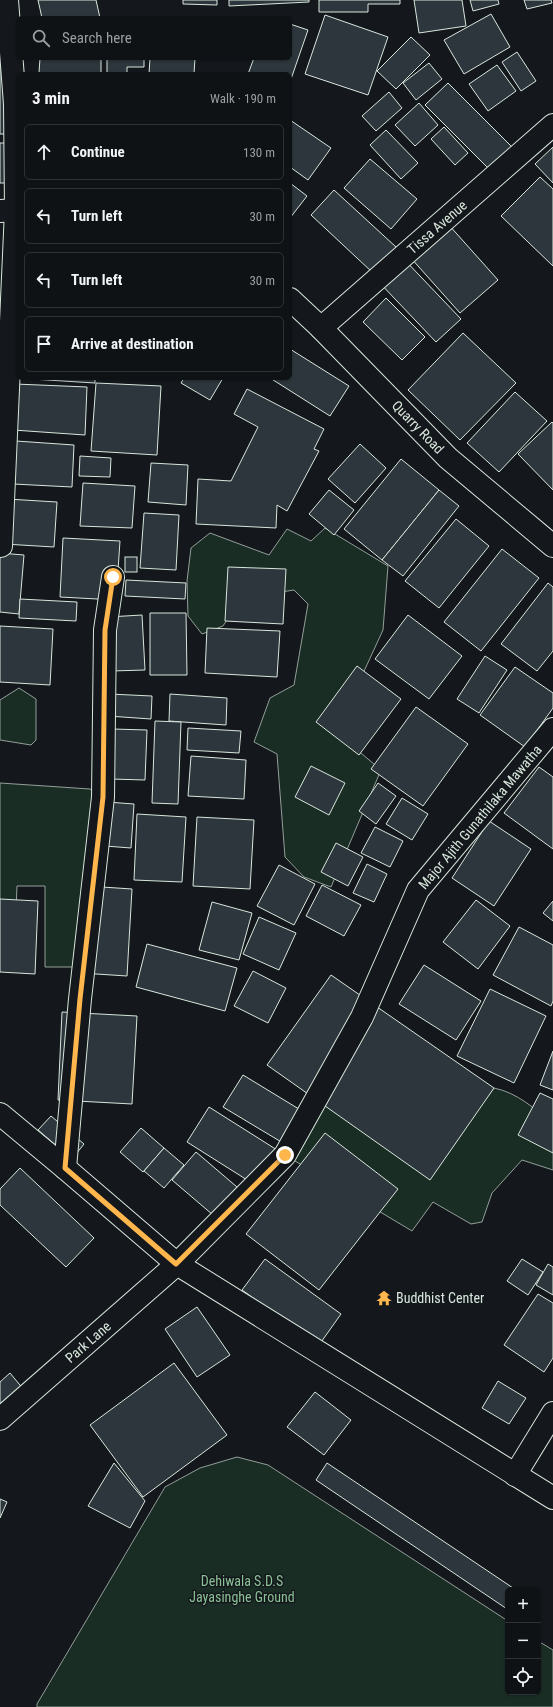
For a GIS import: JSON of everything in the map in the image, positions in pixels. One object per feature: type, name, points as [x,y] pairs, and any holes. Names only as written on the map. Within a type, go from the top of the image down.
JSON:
[{"type":"street","points":[[1,546],[15,104],[7,0]]},
{"type":"street","name":"Tissa Avenue","points":[[321,328],[553,125]]},
{"type":"street","name":"Quarry Road","points":[[292,301],[321,328],[448,458],[553,546]]},
{"type":"street","points":[[65,1168],[80,999],[103,797],[105,630],[113,577]]},
{"type":"street","name":"Major Ajith Gunathilaka Mawatha","points":[[176,1264],[285,1155],[362,1017],[418,890],[553,729]]},
{"type":"street","points":[[0,1114],[176,1264],[553,1498]]},
{"type":"street","name":"Park Lane","points":[[0,1419],[176,1264]]},
{"type":"street","points":[[515,1475],[553,1413]]},
{"type":"green space","points":[[325,528],[388,566],[383,630],[336,732],[381,770],[331,887],[304,877],[285,857],[277,754],[254,742],[270,698],[294,685],[308,604],[294,590],[241,598],[223,626],[202,634],[188,616],[187,581],[191,548],[210,533],[269,555],[287,529],[311,541]]},
{"type":"green space","points":[[19,688],[36,699],[36,740],[31,745],[0,740],[0,700]]},
{"type":"green space","points":[[0,783],[90,789],[103,797],[84,967],[45,967],[45,886],[17,886],[16,910],[0,910]]},
{"type":"green space","points":[[327,1082],[440,1158],[494,1088],[503,1090],[526,1102],[553,1124],[553,1170],[522,1160],[492,1193],[482,1222],[471,1224],[433,1202],[412,1231],[285,1155]]},
{"type":"green space","name":"Dehiwala S.D.S Jayasinghe Ground","points":[[237,1457],[268,1465],[505,1619],[505,1695],[541,1695],[541,1643],[553,1650],[553,1707],[37,1707],[37,1704],[165,1487],[200,1468]]},
{"type":"building","points":[[38,0],[96,0],[100,16],[42,16]]},
{"type":"building","points":[[183,0],[217,0],[217,5],[183,4]]},
{"type":"building","points":[[229,0],[309,0],[309,2],[229,6]]},
{"type":"building","points":[[319,0],[400,0],[400,4],[368,4],[368,12],[319,12]]},
{"type":"building","points":[[414,0],[462,0],[466,26],[419,33]]},
{"type":"building","points":[[470,0],[498,0],[499,4],[473,11]]},
{"type":"building","points":[[524,0],[551,0],[552,3],[527,9]]},
{"type":"building","points":[[491,14],[510,47],[464,74],[444,40]]},
{"type":"building","points":[[325,15],[388,37],[368,95],[305,74]]},
{"type":"building","points":[[292,25],[308,30],[292,76],[292,72],[249,72],[253,60],[292,60]]},
{"type":"building","points":[[411,37],[430,55],[396,89],[377,71]]},
{"type":"building","points":[[517,52],[536,81],[521,91],[502,62]]},
{"type":"building","points":[[40,60],[101,60],[101,72],[39,72]]},
{"type":"building","points":[[107,60],[144,60],[144,67],[127,67],[127,72],[107,72]]},
{"type":"building","points":[[150,60],[195,60],[194,72],[149,72]]},
{"type":"building","points":[[0,62],[7,62],[9,134],[0,134]]},
{"type":"building","points":[[429,63],[442,79],[416,100],[403,83]]},
{"type":"building","points":[[497,65],[516,91],[488,111],[469,84]]},
{"type":"building","points":[[448,83],[514,149],[491,171],[425,105]]},
{"type":"building","points":[[389,92],[402,108],[376,131],[362,116]]},
{"type":"building","points":[[419,103],[438,125],[415,146],[395,125]]},
{"type":"building","points":[[292,121],[331,148],[308,180],[292,168]]},
{"type":"building","points":[[444,127],[468,153],[455,165],[431,139]]},
{"type":"building","points":[[386,130],[418,163],[401,179],[370,145]]},
{"type":"building","points":[[0,143],[14,143],[14,183],[0,183]]},
{"type":"building","points":[[553,147],[553,183],[535,164]]},
{"type":"building","points":[[370,159],[417,199],[391,229],[344,188]]},
{"type":"building","points":[[540,177],[553,189],[553,266],[501,216]]},
{"type":"building","points":[[292,185],[307,196],[292,215]]},
{"type":"building","points":[[334,190],[396,247],[372,272],[311,215]]},
{"type":"building","points":[[448,224],[498,280],[460,313],[410,257]]},
{"type":"building","points":[[400,255],[461,319],[436,342],[376,279]]},
{"type":"building","points":[[386,298],[425,337],[402,360],[363,322]]},
{"type":"building","points":[[463,333],[516,383],[460,440],[408,390]]},
{"type":"building","points":[[292,350],[349,386],[330,416],[273,380],[292,380]]},
{"type":"building","points":[[47,380],[95,380],[95,383]]},
{"type":"building","points":[[183,380],[222,380],[210,400],[181,383]]},
{"type":"building","points":[[96,383],[161,386],[157,455],[91,451]]},
{"type":"building","points":[[15,384],[87,387],[85,435],[13,430]]},
{"type":"building","points":[[247,389],[324,429],[314,449],[319,451],[287,511],[277,505],[276,528],[196,524],[198,479],[231,481],[258,427],[234,414]]},
{"type":"building","points":[[515,392],[547,421],[499,472],[467,443]]},
{"type":"building","points":[[552,422],[553,423],[553,490],[518,454]]},
{"type":"building","points":[[16,441],[74,445],[72,487],[13,484]]},
{"type":"building","points":[[360,444],[386,468],[355,503],[328,479]]},
{"type":"building","points":[[80,456],[111,458],[110,477],[79,476]]},
{"type":"building","points":[[401,459],[439,490],[382,560],[344,529]]},
{"type":"building","points":[[151,463],[188,465],[186,505],[148,502]]},
{"type":"building","points":[[83,483],[135,486],[132,528],[80,526]]},
{"type":"building","points":[[329,490],[354,510],[334,535],[309,514]]},
{"type":"building","points":[[439,490],[459,506],[403,576],[382,560]]},
{"type":"building","points":[[7,499],[57,502],[54,547],[4,544]]},
{"type":"building","points":[[144,513],[179,515],[176,570],[140,568]]},
{"type":"building","points":[[456,519],[489,546],[439,608],[405,581]]},
{"type":"building","points":[[63,538],[120,541],[116,600],[60,597]]},
{"type":"building","points":[[502,549],[539,578],[481,651],[444,622]]},
{"type":"building","points":[[0,553],[24,555],[19,614],[0,612]]},
{"type":"building","points":[[125,557],[137,557],[137,572],[125,572]]},
{"type":"building","points":[[228,567],[286,569],[283,624],[225,621]]},
{"type":"building","points":[[126,580],[186,583],[185,599],[125,596]]},
{"type":"building","points":[[548,583],[553,587],[553,651],[537,671],[501,644]]},
{"type":"building","points":[[20,599],[77,602],[76,621],[19,618]]},
{"type":"building","points":[[150,613],[186,613],[187,675],[150,675]]},
{"type":"building","points":[[142,615],[145,670],[111,671],[108,617]]},
{"type":"building","points":[[408,615],[462,656],[429,699],[375,659]]},
{"type":"building","points":[[0,626],[53,629],[50,685],[0,682]]},
{"type":"building","points":[[207,628],[280,631],[277,677],[205,673]]},
{"type":"building","points":[[485,656],[507,670],[479,713],[457,699]]},
{"type":"building","points":[[357,666],[401,699],[359,755],[316,722]]},
{"type":"building","points":[[515,667],[553,693],[553,708],[525,747],[480,715]]},
{"type":"building","points":[[109,694],[152,696],[151,719],[108,716]]},
{"type":"building","points":[[170,694],[227,698],[226,725],[169,721]]},
{"type":"building","points":[[416,707],[468,744],[423,806],[371,769]]},
{"type":"building","points":[[155,721],[181,722],[178,804],[152,803]]},
{"type":"building","points":[[188,728],[241,731],[239,753],[187,750]]},
{"type":"building","points":[[113,729],[147,730],[145,780],[111,779]]},
{"type":"building","points":[[191,756],[246,760],[244,799],[188,796]]},
{"type":"building","points":[[311,766],[345,783],[329,815],[295,797]]},
{"type":"building","points":[[539,767],[553,777],[553,849],[504,813]]},
{"type":"building","points":[[378,783],[396,796],[376,824],[359,811]]},
{"type":"building","points":[[402,798],[428,814],[412,840],[386,824]]},
{"type":"building","points":[[107,802],[134,804],[131,848],[105,846]]},
{"type":"building","points":[[137,814],[186,817],[182,882],[134,880]]},
{"type":"building","points":[[197,817],[254,820],[250,889],[193,886]]},
{"type":"building","points":[[489,821],[531,849],[494,906],[452,878]]},
{"type":"building","points":[[375,827],[403,841],[390,867],[361,853]]},
{"type":"building","points":[[336,843],[363,857],[348,886],[321,872]]},
{"type":"building","points":[[367,864],[387,874],[374,902],[353,893]]},
{"type":"building","points":[[279,865],[315,884],[294,925],[257,906]]},
{"type":"building","points":[[322,885],[361,905],[344,936],[306,916]]},
{"type":"building","points":[[87,886],[132,889],[127,976],[81,973]]},
{"type":"building","points":[[0,899],[38,901],[35,974],[0,972]]},
{"type":"building","points":[[476,900],[510,926],[478,969],[443,942]]},
{"type":"building","points":[[553,901],[553,921],[543,913]]},
{"type":"building","points":[[212,902],[252,913],[239,960],[199,950]]},
{"type":"building","points":[[259,917],[296,933],[279,970],[243,954]]},
{"type":"building","points":[[519,927],[553,945],[553,1001],[551,1006],[493,975]]},
{"type":"building","points":[[147,944],[237,968],[225,1011],[136,987]]},
{"type":"building","points":[[424,965],[481,1001],[456,1040],[399,1004]]},
{"type":"building","points":[[253,971],[286,988],[268,1023],[234,1006]]},
{"type":"building","points":[[331,975],[494,1088],[430,1180],[267,1065]]},
{"type":"building","points":[[490,989],[546,1016],[514,1083],[457,1056]]},
{"type":"building","points":[[62,1012],[137,1016],[132,1104],[58,1100]]},
{"type":"building","points":[[553,1051],[553,1090],[540,1085]]},
{"type":"building","points":[[243,1075],[312,1117],[293,1149],[223,1107]]},
{"type":"building","points":[[540,1093],[553,1099],[553,1153],[518,1135]]},
{"type":"building","points":[[209,1107],[285,1155],[263,1190],[187,1142]]},
{"type":"building","points":[[51,1116],[84,1144],[72,1159],[38,1130]]},
{"type":"building","points":[[141,1128],[164,1148],[143,1172],[120,1152]]},
{"type":"building","points":[[325,1133],[398,1189],[319,1290],[246,1234]]},
{"type":"building","points":[[164,1148],[184,1165],[164,1188],[144,1171]]},
{"type":"building","points":[[196,1152],[237,1187],[213,1215],[172,1180]]},
{"type":"building","points":[[20,1168],[94,1238],[66,1267],[0,1205],[0,1189]]},
{"type":"building","points":[[265,1259],[341,1314],[319,1345],[242,1290]]},
{"type":"building","points":[[522,1259],[543,1272],[528,1295],[507,1281]]},
{"type":"building","points":[[548,1264],[553,1267],[553,1295],[536,1285]]},
{"type":"building","points":[[538,1294],[553,1303],[553,1358],[544,1372],[504,1345]]},
{"type":"building","points":[[197,1307],[230,1355],[197,1377],[165,1329]]},
{"type":"building","points":[[174,1363],[227,1435],[143,1497],[90,1425]]},
{"type":"building","points":[[10,1373],[24,1390],[0,1411],[0,1382]]},
{"type":"building","points":[[498,1381],[526,1398],[509,1424],[482,1408]]},
{"type":"building","points":[[315,1392],[351,1420],[324,1455],[287,1427]]},
{"type":"building","points":[[114,1463],[145,1501],[130,1528],[88,1506]]},
{"type":"building","points":[[327,1463],[512,1587],[505,1587],[505,1608],[316,1480]]},
{"type":"building","points":[[0,1499],[7,1502],[0,1518]]},
{"type":"place","name":"Buddhist Center","points":[[384,1298]]},
{"type":"route","points":[[113,577],[105,630],[103,797],[80,999],[65,1168],[176,1264],[285,1155]]}]
